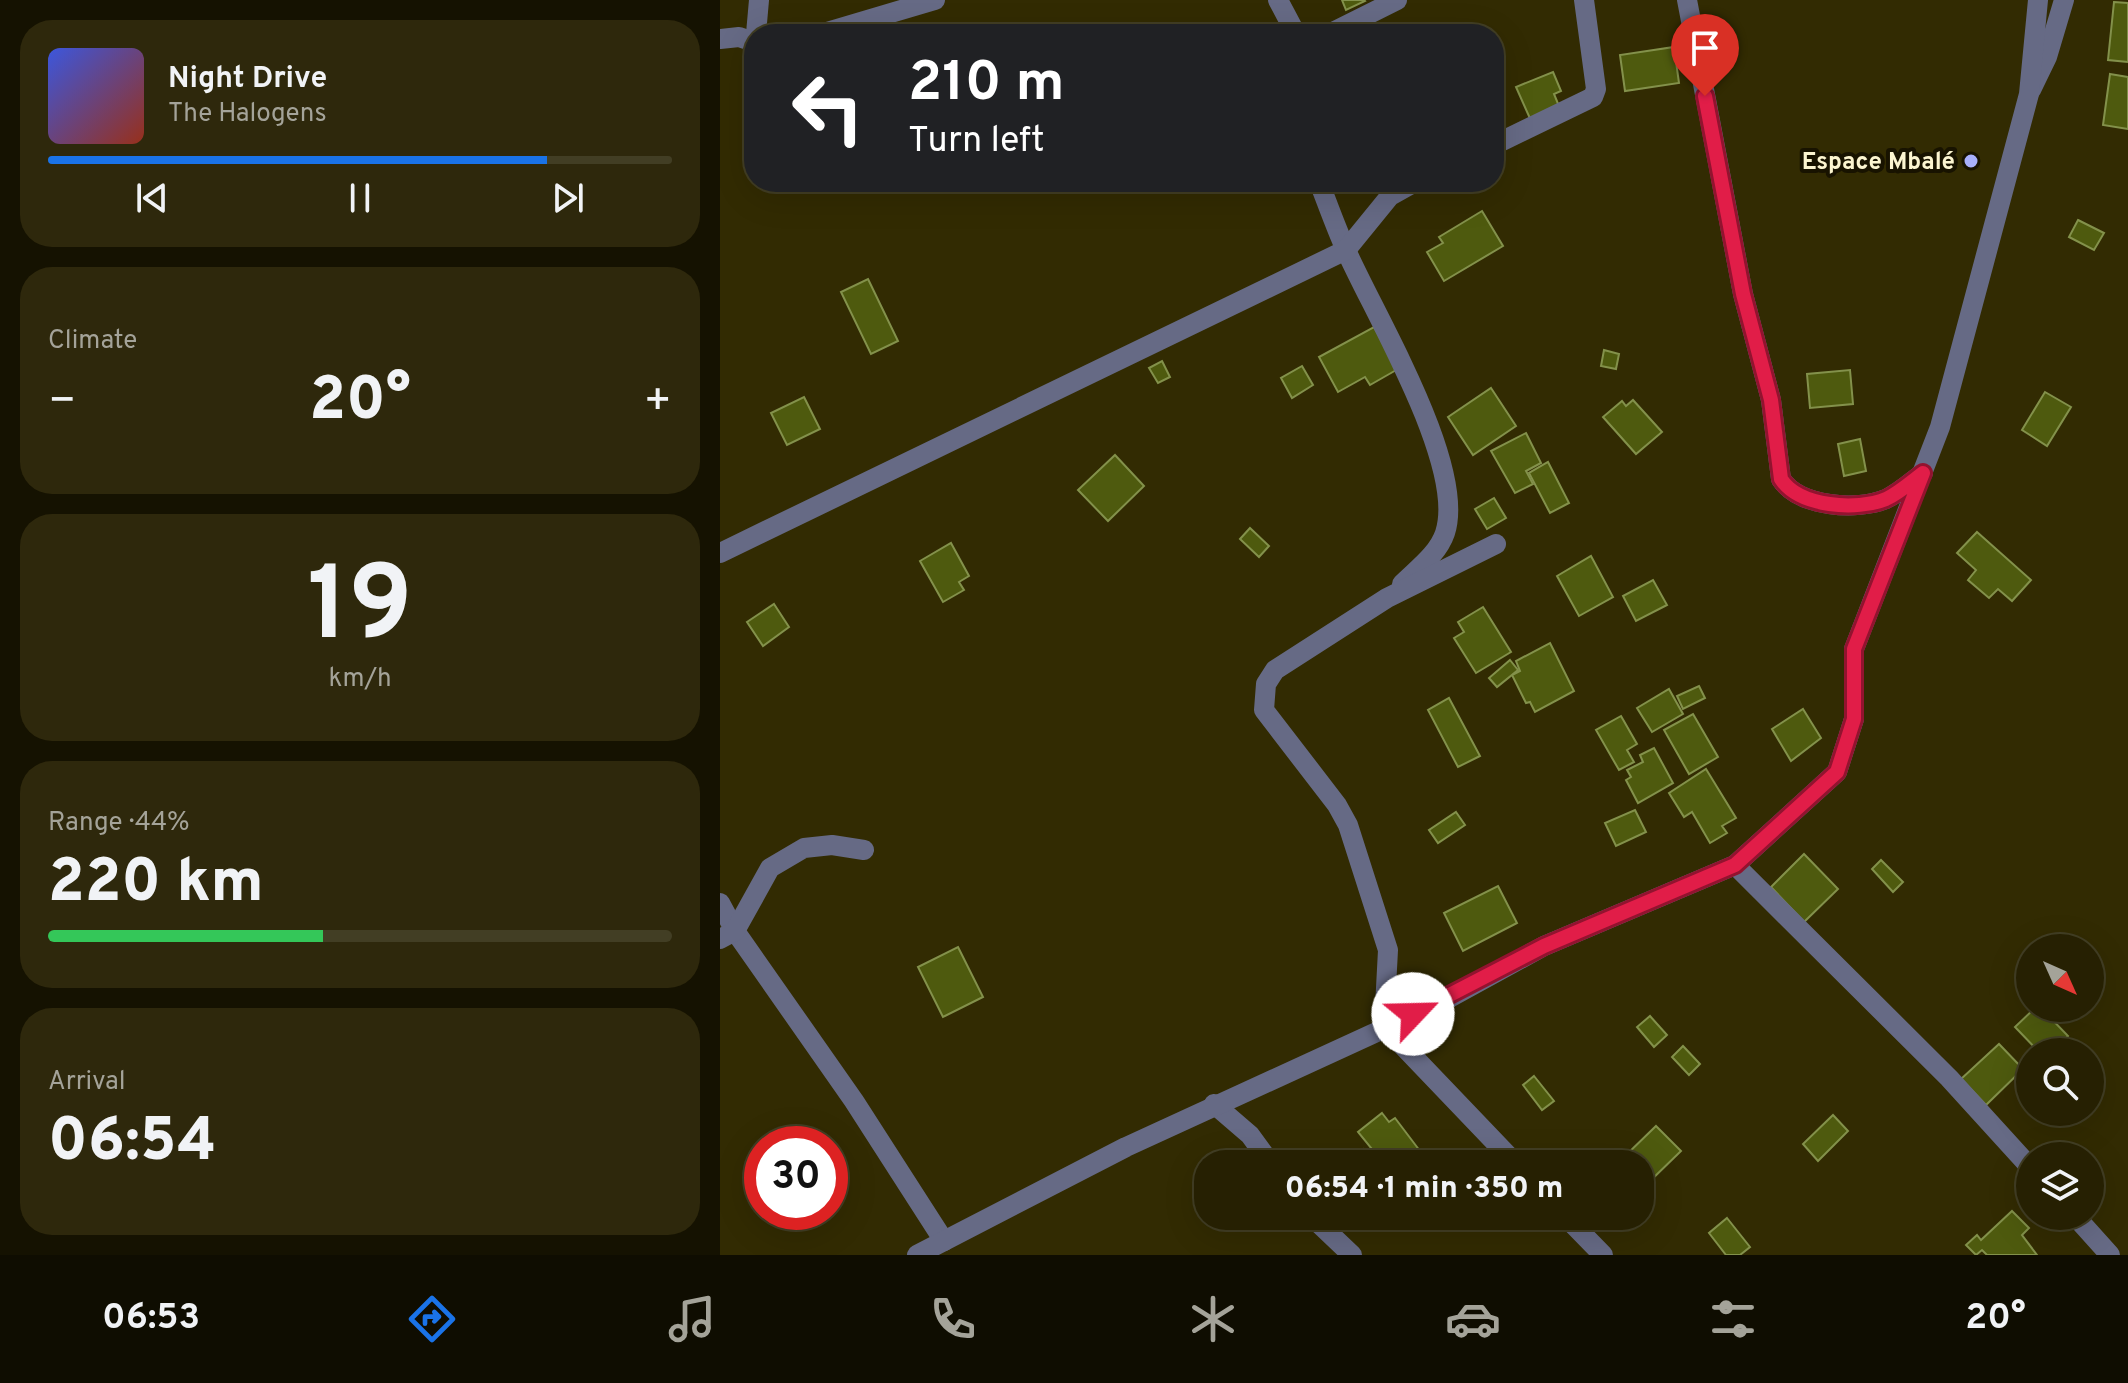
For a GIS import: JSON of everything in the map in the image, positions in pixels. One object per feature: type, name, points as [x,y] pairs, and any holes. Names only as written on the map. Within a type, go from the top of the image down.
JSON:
[{"type":"street","points":[[757,24],[759,0]]},
{"type":"street","points":[[854,24],[935,0]]},
{"type":"street","points":[[1278,0],[1291,24]]},
{"type":"street","points":[[1349,24],[1397,0]]},
{"type":"street","points":[[1504,140],[1593,97],[1596,89],[1584,0]]},
{"type":"street","points":[[1687,0],[1743,294],[1771,400],[1781,479],[1788,489],[1801,495],[1845,505],[1888,498],[1923,473]]},
{"type":"street","points":[[917,1255],[1214,1104],[1442,1002],[1544,946],[1735,865],[1837,772],[1854,719],[1854,649],[1923,473],[1956,373],[2029,94],[2038,0]]},
{"type":"street","points":[[2029,94],[2047,57],[2064,0]]},
{"type":"street","points":[[720,39],[744,39]]},
{"type":"street","points":[[1323,192],[1346,250],[1416,398],[1442,466],[1447,491],[1445,533],[1434,553],[1387,598]]},
{"type":"street","points":[[720,553],[1346,250],[1390,196],[1397,192]]},
{"type":"street","points":[[1496,544],[1387,598],[1275,670],[1266,684],[1264,710],[1337,805],[1348,825],[1388,950],[1384,1026],[1503,1150]]},
{"type":"street","points":[[728,935],[770,868],[804,848],[832,845],[864,850]]},
{"type":"street","points":[[1735,865],[1949,1078],[2016,1152]]},
{"type":"street","points":[[720,903],[728,935],[854,1101],[944,1241]]},
{"type":"street","points":[[1214,1104],[1250,1135],[1261,1150]]},
{"type":"street","points":[[1326,1230],[1352,1255]]},
{"type":"street","points":[[1579,1230],[1603,1255]]},
{"type":"street","points":[[2088,1230],[2110,1255]]},
{"type":"building","points":[[1342,0],[1364,0],[1365,1],[1346,10]]},
{"type":"building","points":[[2114,2],[2128,3],[2128,62],[2108,60]]},
{"type":"building","points":[[1674,47],[1679,83],[1625,91],[1620,55]]},
{"type":"building","points":[[1553,72],[1561,91],[1554,94],[1561,111],[1532,123],[1516,87]]},
{"type":"building","points":[[2110,74],[2128,77],[2128,129],[2103,125]]},
{"type":"building","points":[[1482,211],[1503,246],[1444,281],[1427,252],[1443,243],[1439,237]]},
{"type":"building","points":[[2078,220],[2104,233],[2094,250],[2069,237]]},
{"type":"building","points":[[868,279],[898,341],[871,354],[841,292]]},
{"type":"building","points":[[1374,327],[1398,369],[1370,385],[1365,377],[1338,392],[1319,357]]},
{"type":"building","points":[[1604,350],[1619,354],[1616,369],[1601,366]]},
{"type":"building","points":[[1162,361],[1170,377],[1158,383],[1149,368]]},
{"type":"building","points":[[1302,366],[1313,385],[1292,398],[1281,378]]},
{"type":"building","points":[[1850,370],[1853,404],[1810,408],[1807,374]]},
{"type":"building","points":[[1491,388],[1516,426],[1473,455],[1448,417]]},
{"type":"building","points":[[2045,392],[2071,407],[2047,446],[2022,430]]},
{"type":"building","points":[[804,397],[820,429],[787,445],[771,413]]},
{"type":"building","points":[[1633,400],[1662,432],[1636,454],[1603,417],[1622,401],[1626,406]]},
{"type":"building","points":[[1526,433],[1541,463],[1526,471],[1533,484],[1515,493],[1491,451]]},
{"type":"building","points":[[1860,439],[1866,471],[1844,476],[1838,444]]},
{"type":"building","points":[[1115,455],[1144,486],[1108,521],[1078,490]]},
{"type":"building","points":[[1548,462],[1569,503],[1550,513],[1529,473]]},
{"type":"building","points":[[1494,498],[1506,518],[1487,529],[1475,509]]},
{"type":"building","points":[[1250,528],[1269,546],[1259,557],[1240,539]]},
{"type":"building","points":[[1977,532],[2031,580],[2012,601],[1998,589],[1989,598],[1968,580],[1976,570],[1957,553]]},
{"type":"building","points":[[951,543],[969,576],[959,582],[964,590],[943,602],[920,561]]},
{"type":"building","points":[[1591,556],[1613,597],[1579,616],[1557,576]]},
{"type":"building","points":[[1653,580],[1667,605],[1636,621],[1623,596]]},
{"type":"building","points":[[774,604],[789,627],[763,646],[747,622]]},
{"type":"building","points":[[1483,607],[1511,652],[1476,673],[1454,638],[1464,632],[1458,622]]},
{"type":"building","points":[[1550,643],[1574,691],[1535,712],[1530,702],[1526,703],[1512,675],[1520,671],[1516,661]]},
{"type":"building","points":[[1510,660],[1518,670],[1497,687],[1489,678]]},
{"type":"building","points":[[1699,686],[1705,698],[1683,709],[1677,696]]},
{"type":"building","points":[[1669,689],[1683,714],[1652,732],[1637,708]]},
{"type":"building","points":[[1449,698],[1480,756],[1458,767],[1428,710]]},
{"type":"building","points":[[1803,709],[1821,738],[1791,761],[1772,729]]},
{"type":"building","points":[[1693,714],[1718,757],[1689,774],[1664,730]]},
{"type":"building","points":[[1621,716],[1637,744],[1627,750],[1634,762],[1619,770],[1596,730]]},
{"type":"building","points":[[1654,748],[1673,783],[1638,803],[1626,780],[1631,777],[1627,770],[1643,762],[1640,755]]},
{"type":"building","points":[[1706,769],[1736,818],[1722,826],[1727,833],[1710,843],[1692,812],[1684,817],[1669,793]]},
{"type":"building","points":[[1635,810],[1646,832],[1616,846],[1605,823]]},
{"type":"building","points":[[1456,812],[1465,825],[1438,843],[1429,830]]},
{"type":"building","points":[[1804,854],[1838,889],[1804,922],[1771,887]]},
{"type":"building","points":[[1881,860],[1903,882],[1893,892],[1872,869]]},
{"type":"building","points":[[1498,886],[1517,923],[1463,951],[1444,913]]},
{"type":"building","points":[[958,947],[983,997],[943,1017],[918,967]]},
{"type":"building","points":[[1650,1016],[1667,1035],[1654,1047],[1637,1027]]},
{"type":"building","points":[[2020,1022],[2054,1022],[2068,1036],[2026,1038],[2015,1027]]},
{"type":"building","points":[[1999,1044],[2016,1062],[2016,1076],[1986,1105],[1961,1079]]},
{"type":"building","points":[[1683,1046],[1700,1064],[1689,1075],[1672,1057]]},
{"type":"building","points":[[1534,1076],[1554,1101],[1542,1110],[1523,1085]]},
{"type":"building","points":[[1382,1113],[1389,1122],[1395,1118],[1419,1150],[1373,1150],[1358,1132]]},
{"type":"building","points":[[1833,1115],[1848,1131],[1818,1161],[1803,1144]]},
{"type":"building","points":[[1656,1126],[1681,1151],[1654,1177],[1654,1150],[1631,1150]]},
{"type":"building","points":[[2012,1211],[2016,1215],[2016,1230],[2027,1230],[2022,1235],[2037,1255],[1987,1255],[1982,1250],[1976,1255],[1966,1245],[1977,1235],[1981,1240]]},
{"type":"building","points":[[1727,1218],[1750,1247],[1740,1255],[1726,1255],[1709,1233]]},
{"type":"place","name":"Espace Mbalé","points":[[1971,161]]},
{"type":"route","points":[[1413,1014],[1442,1002],[1544,946],[1735,865],[1837,772],[1854,719],[1854,649],[1923,473],[1888,498],[1845,505],[1801,495],[1788,489],[1781,479],[1771,400],[1743,294],[1717,143],[1705,96]]}]
